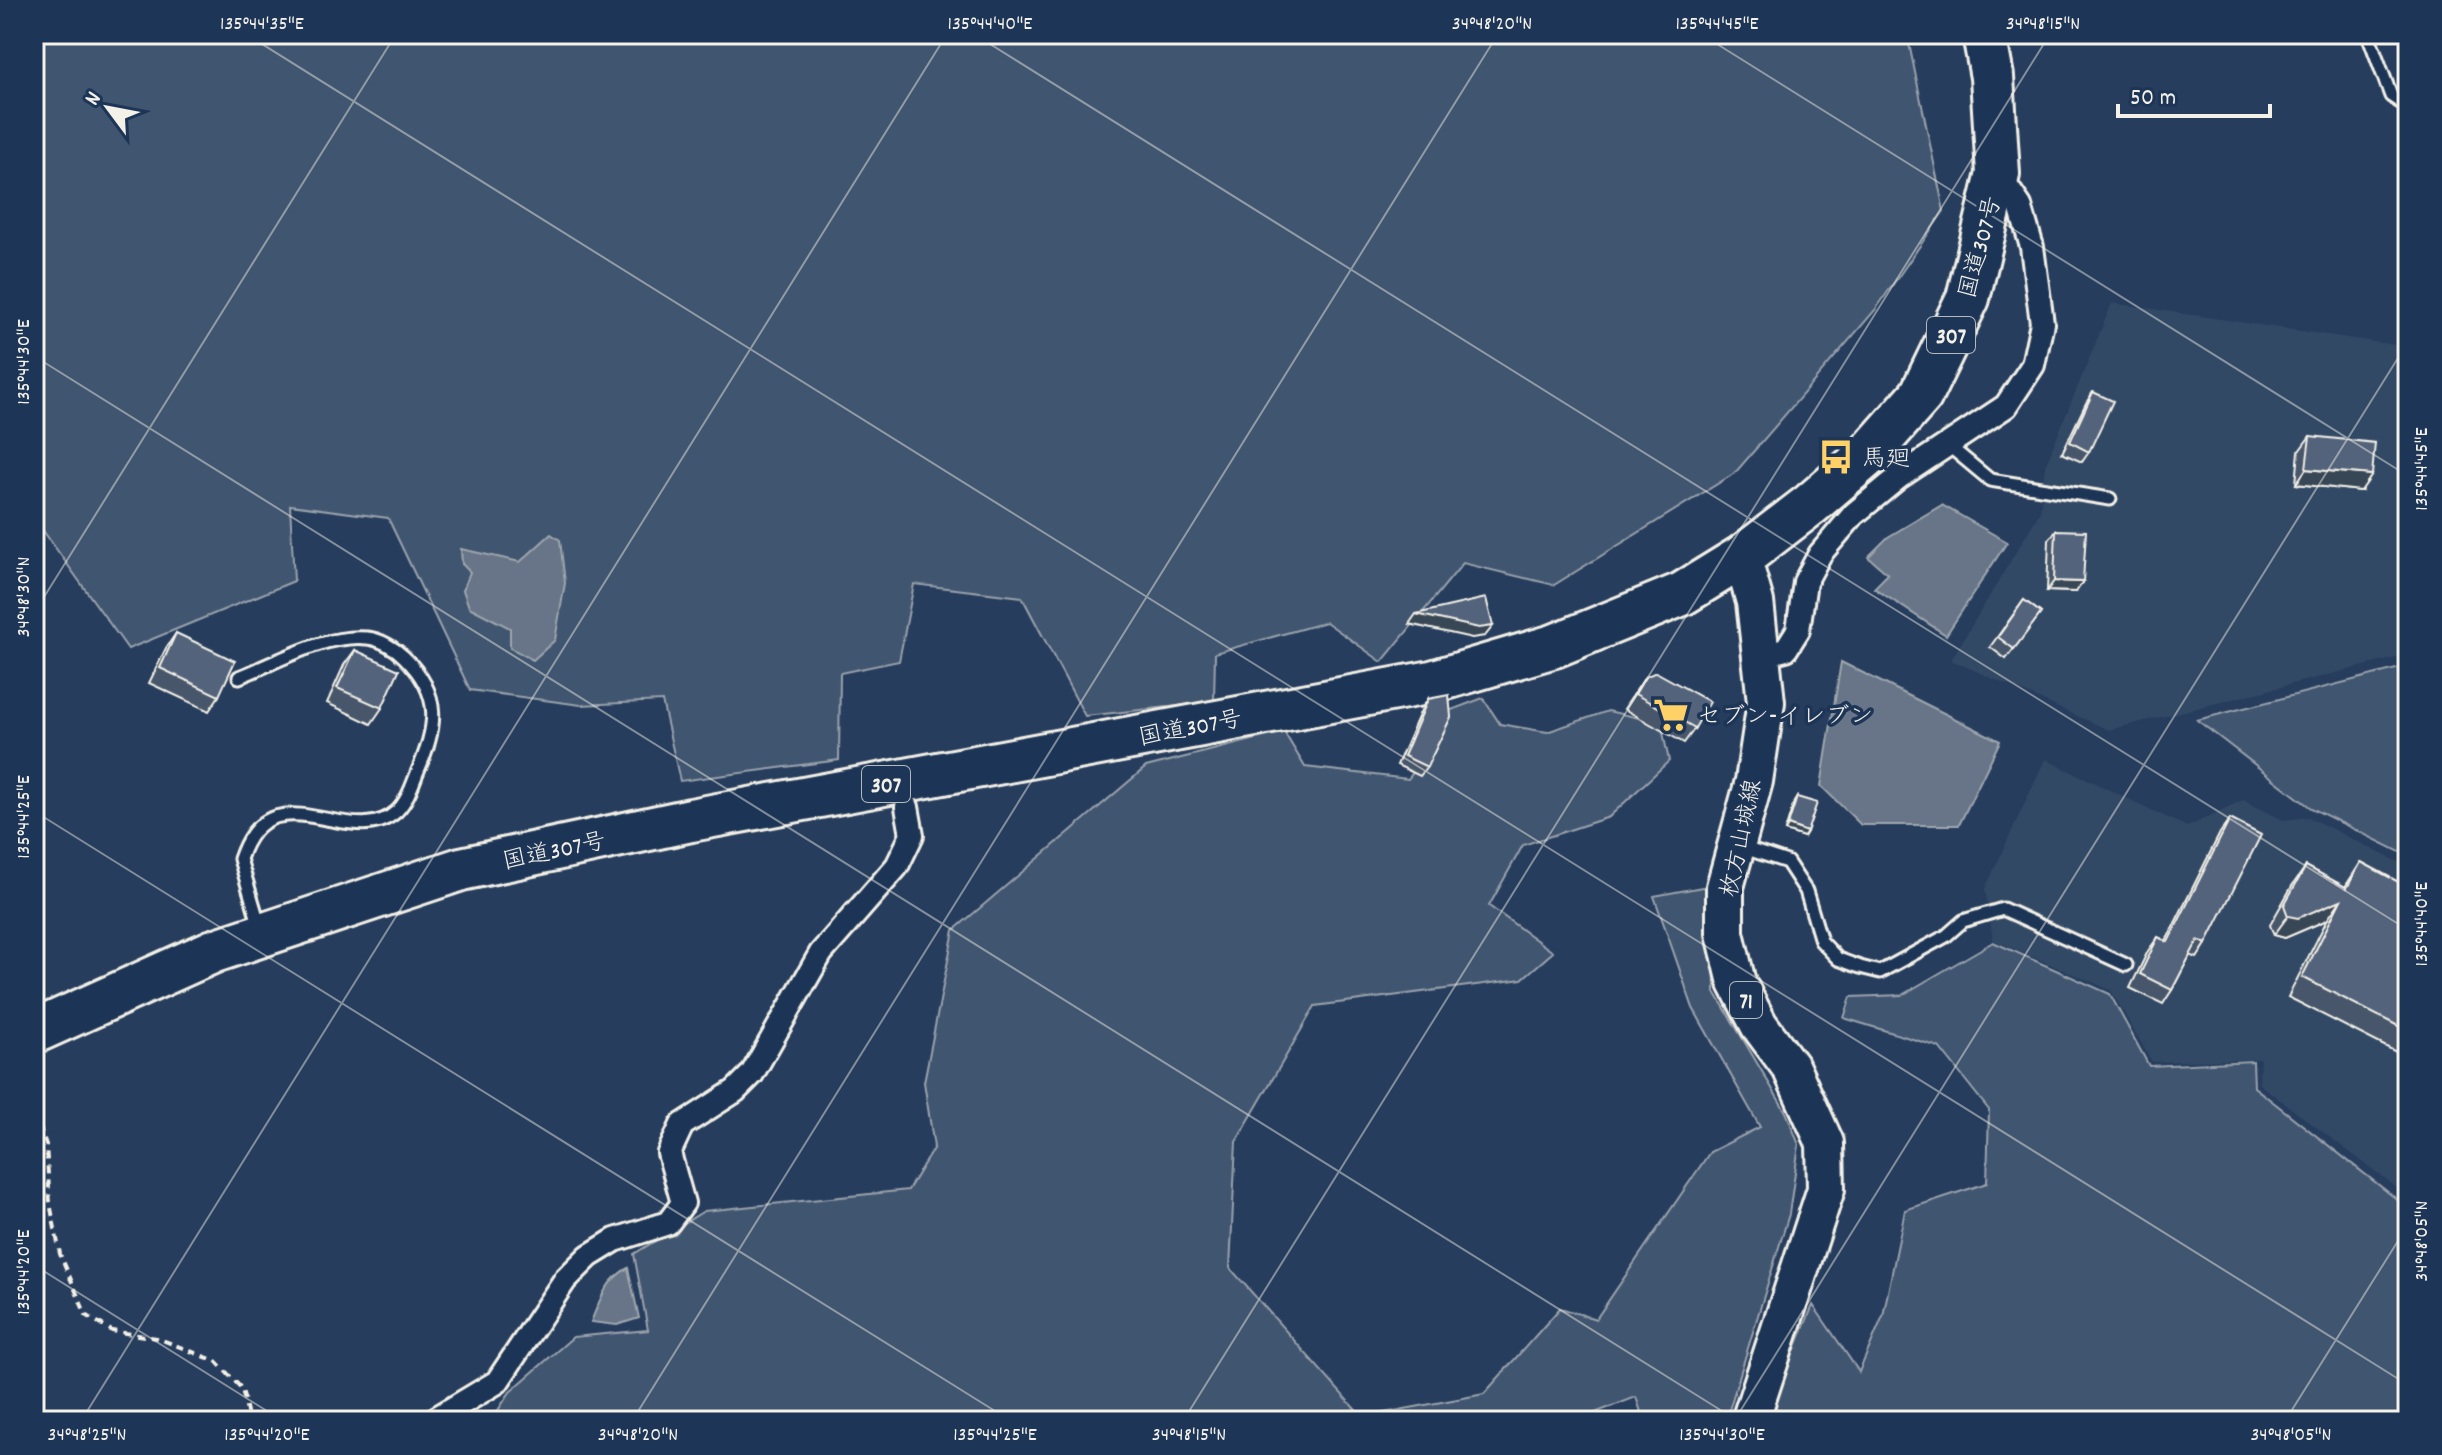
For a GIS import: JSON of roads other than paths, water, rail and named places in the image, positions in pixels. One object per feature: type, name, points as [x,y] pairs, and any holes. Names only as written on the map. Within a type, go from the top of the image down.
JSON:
[{"type":"highway","name":"国道307号","points":[[34,1032],[214,951],[461,869],[691,820],[1432,682],[1554,646],[1682,594],[1742,557],[1868,455],[1921,395],[1968,298],[1998,174],[1992,77],[1984,34]]},
{"type":"main road","name":"枚方山城線","points":[[1742,557],[1755,602],[1766,702],[1754,781],[1725,887],[1725,933],[1737,983],[1759,1025],[1798,1082],[1825,1143],[1826,1189],[1750,1421]]},
{"type":"street","points":[[1762,655],[1786,649],[1798,630],[1805,582],[1820,554],[1854,514],[1899,477],[2006,406],[2033,365],[2042,323],[2032,247],[2020,206],[1998,174]]},
{"type":"street","points":[[432,1421],[497,1382],[565,1280],[589,1256],[615,1240],[668,1223],[683,1203],[669,1153],[682,1125],[735,1091],[752,1074],[821,953],[897,866],[912,835],[907,807]]},
{"type":"lane","points":[[2368,34],[2391,96],[2408,107]]},
{"type":"lane","points":[[1948,445],[1990,480],[2110,499]]},
{"type":"lane","points":[[239,677],[341,639],[369,638],[396,649],[415,670],[431,697],[434,720],[431,742],[407,796],[396,811],[378,822],[292,814],[269,819],[255,828],[240,859],[263,935]]},
{"type":"lane","points":[[1736,845],[1787,862],[1806,891],[1821,941],[1838,959],[1860,967],[1880,972],[1946,936],[1963,921],[2003,909],[2126,965]]},
{"type":"place","name":"馬廻","points":[[1836,457]]},
{"type":"place","name":"セブン-イレブン","points":[[1671,715]]}]
